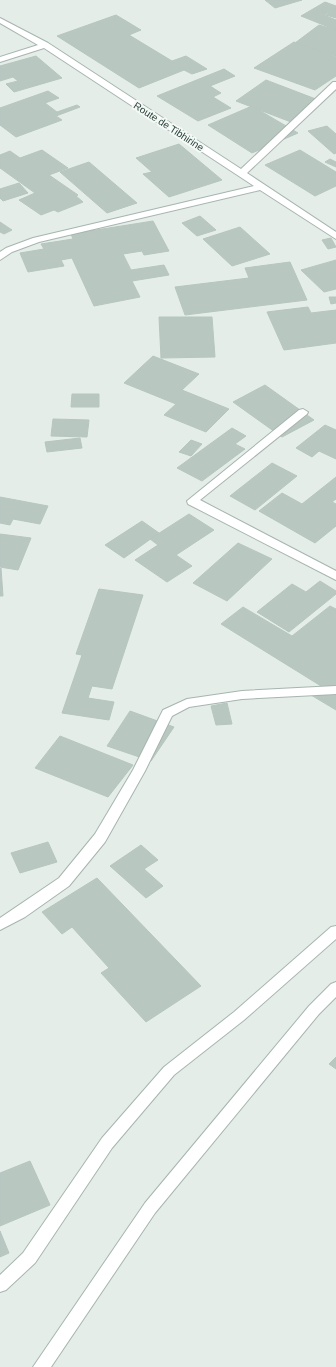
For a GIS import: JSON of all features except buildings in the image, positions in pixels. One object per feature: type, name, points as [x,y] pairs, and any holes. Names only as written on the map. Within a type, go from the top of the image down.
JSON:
[{"type":"street","name":"Route de Tibhirine","points":[[0,20],[45,45],[336,236]]},
{"type":"street","points":[[0,60],[45,45]]},
{"type":"street","points":[[242,173],[336,84]]},
{"type":"street","points":[[0,257],[9,250],[36,240],[263,187]]},
{"type":"street","points":[[303,412],[192,501],[336,576]]},
{"type":"street","points":[[0,925],[20,914],[64,882],[100,838],[139,771],[167,713],[187,703],[242,695],[336,690]]},
{"type":"street","points":[[0,1285],[29,1258],[107,1144],[169,1071],[239,1016],[336,931]]},
{"type":"street","points":[[41,1367],[150,1208],[314,1010],[336,988]]}]
